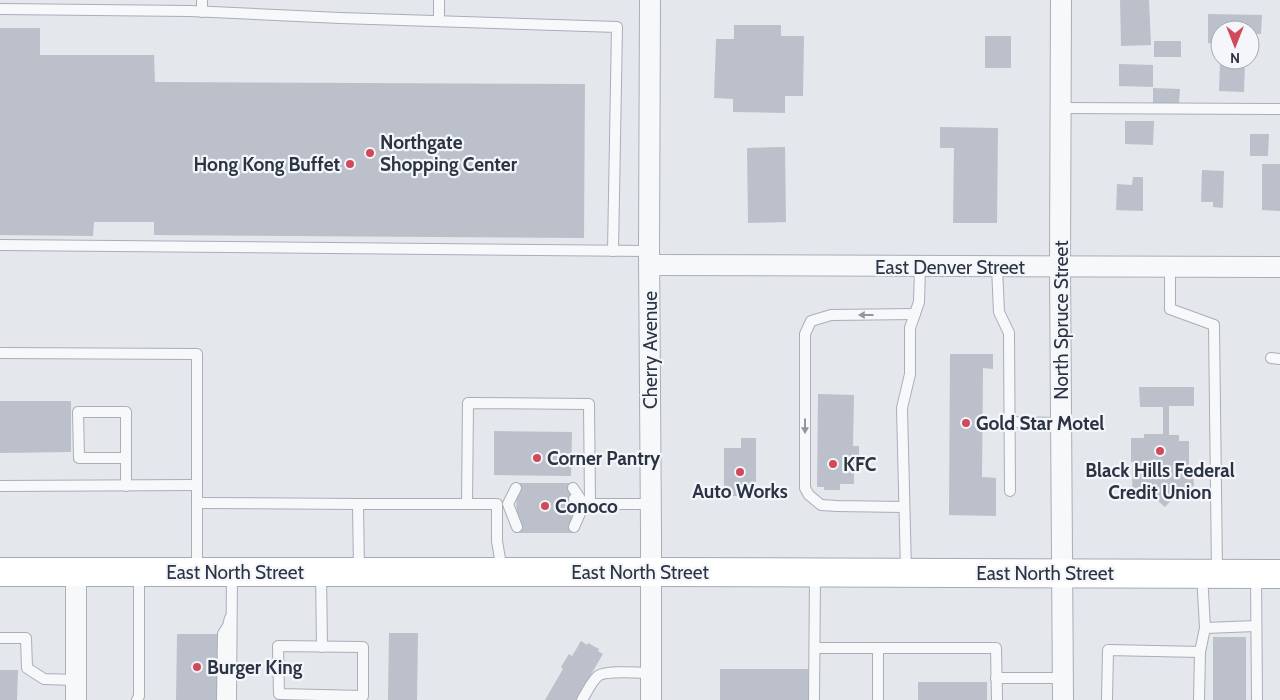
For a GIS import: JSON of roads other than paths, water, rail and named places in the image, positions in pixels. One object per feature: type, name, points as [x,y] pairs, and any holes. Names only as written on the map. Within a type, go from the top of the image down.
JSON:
[{"type":"main road","name":"East North Street","points":[[0,572],[1268,574]]},
{"type":"street","name":"Cherry Avenue","points":[[650,0],[651,700]]},
{"type":"street","name":"North Spruce Street","points":[[1061,0],[1060,268],[1064,700]]},
{"type":"street","name":"East Denver Street","points":[[649,258],[920,267],[1280,268]]},
{"type":"street","points":[[76,572],[76,700]]},
{"type":"lane","points":[[202,0],[202,12]]},
{"type":"lane","points":[[438,21],[439,0]]},
{"type":"lane","points":[[0,9],[202,12],[617,27],[613,251]]},
{"type":"lane","points":[[1061,108],[1280,109]]},
{"type":"lane","points":[[0,245],[613,251],[649,258]]},
{"type":"lane","points":[[906,572],[902,408],[910,374],[910,328],[919,302],[920,267]]},
{"type":"lane","points":[[997,267],[999,312],[1009,334],[1010,491]]},
{"type":"lane","points":[[1170,268],[1170,309],[1214,325],[1209,573],[1205,628],[1200,652],[1199,700]]},
{"type":"lane","points":[[904,507],[821,505],[804,488],[805,334],[811,321],[831,315],[915,314]]},
{"type":"lane","points":[[0,352],[197,354],[197,571]]},
{"type":"lane","points":[[467,504],[468,402],[589,404],[582,502],[574,527]]},
{"type":"lane","points":[[126,458],[79,458],[78,412],[126,412],[126,458],[126,486]]},
{"type":"lane","points":[[1009,422],[1061,423]]},
{"type":"lane","points":[[0,486],[197,485]]},
{"type":"lane","points":[[516,488],[512,502],[516,527]]},
{"type":"lane","points":[[574,488],[582,502]]},
{"type":"lane","points":[[197,503],[497,504],[512,502]]},
{"type":"lane","points":[[512,502],[516,512]]},
{"type":"lane","points":[[582,502],[651,504]]},
{"type":"lane","points":[[574,513],[582,502]]},
{"type":"lane","points":[[358,504],[359,572]]},
{"type":"lane","points":[[497,504],[497,541],[503,572]]},
{"type":"lane","points":[[231,700],[232,571]]},
{"type":"lane","points":[[136,700],[139,696],[139,572]]},
{"type":"lane","points":[[321,572],[322,646]]},
{"type":"lane","points":[[814,700],[815,572]]},
{"type":"lane","points":[[1258,700],[1256,626],[1268,574]]},
{"type":"lane","points":[[222,700],[223,634],[232,613]]},
{"type":"lane","points":[[1205,628],[1256,626]]},
{"type":"lane","points":[[0,638],[26,638],[28,668],[44,678],[76,680]]},
{"type":"lane","points":[[278,646],[322,646],[363,647],[363,696],[279,694],[278,646]]},
{"type":"lane","points":[[815,648],[996,648],[997,700]]},
{"type":"lane","points":[[878,648],[878,700]]},
{"type":"lane","points":[[1107,700],[1108,650],[1200,652]]},
{"type":"lane","points":[[582,700],[600,675],[612,673],[651,673]]},
{"type":"lane","points":[[996,678],[1063,678]]},
{"type":"place","name":"Northgate Shopping Center","points":[[370,153]]},
{"type":"place","name":"Hong Kong Buffet","points":[[350,164]]},
{"type":"place","name":"Gold Star Motel","points":[[966,423]]},
{"type":"place","name":"Black Hills Federal Credit Union","points":[[1160,451]]},
{"type":"place","name":"Corner Pantry","points":[[537,458]]},
{"type":"place","name":"KFC","points":[[833,464]]},
{"type":"place","name":"Auto Works","points":[[740,472]]},
{"type":"place","name":"Conoco","points":[[545,506]]},
{"type":"place","name":"Burger King","points":[[197,667]]}]
